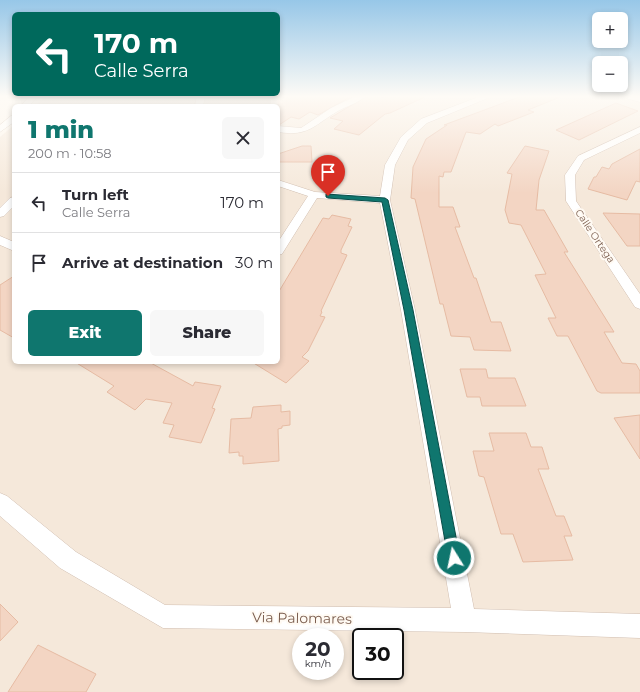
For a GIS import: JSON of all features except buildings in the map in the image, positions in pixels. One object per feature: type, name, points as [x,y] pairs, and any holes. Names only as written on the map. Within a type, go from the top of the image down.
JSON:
[{"type":"street","points":[[280,129],[296,132],[306,128]]},
{"type":"street","points":[[416,128],[404,139],[390,165],[385,200],[408,310],[466,620]]},
{"type":"street","points":[[0,130],[12,131]]},
{"type":"street","name":"Calle Ortega","points":[[640,130],[581,158],[570,175],[571,200],[640,304]]},
{"type":"street","points":[[280,184],[314,194],[385,200]]},
{"type":"street","points":[[280,248],[314,194]]},
{"type":"street","points":[[0,214],[12,202]]},
{"type":"street","points":[[0,240],[12,246]]},
{"type":"street","name":"Via Palomares","points":[[0,503],[68,560],[163,616],[466,620],[640,626]]},
{"type":"shaded area","points":[[12,128],[12,364],[280,364],[280,128],[640,128],[640,692],[0,692],[0,137]]},
{"type":"route","points":[[328,196],[385,200],[408,310],[454,558]]}]
